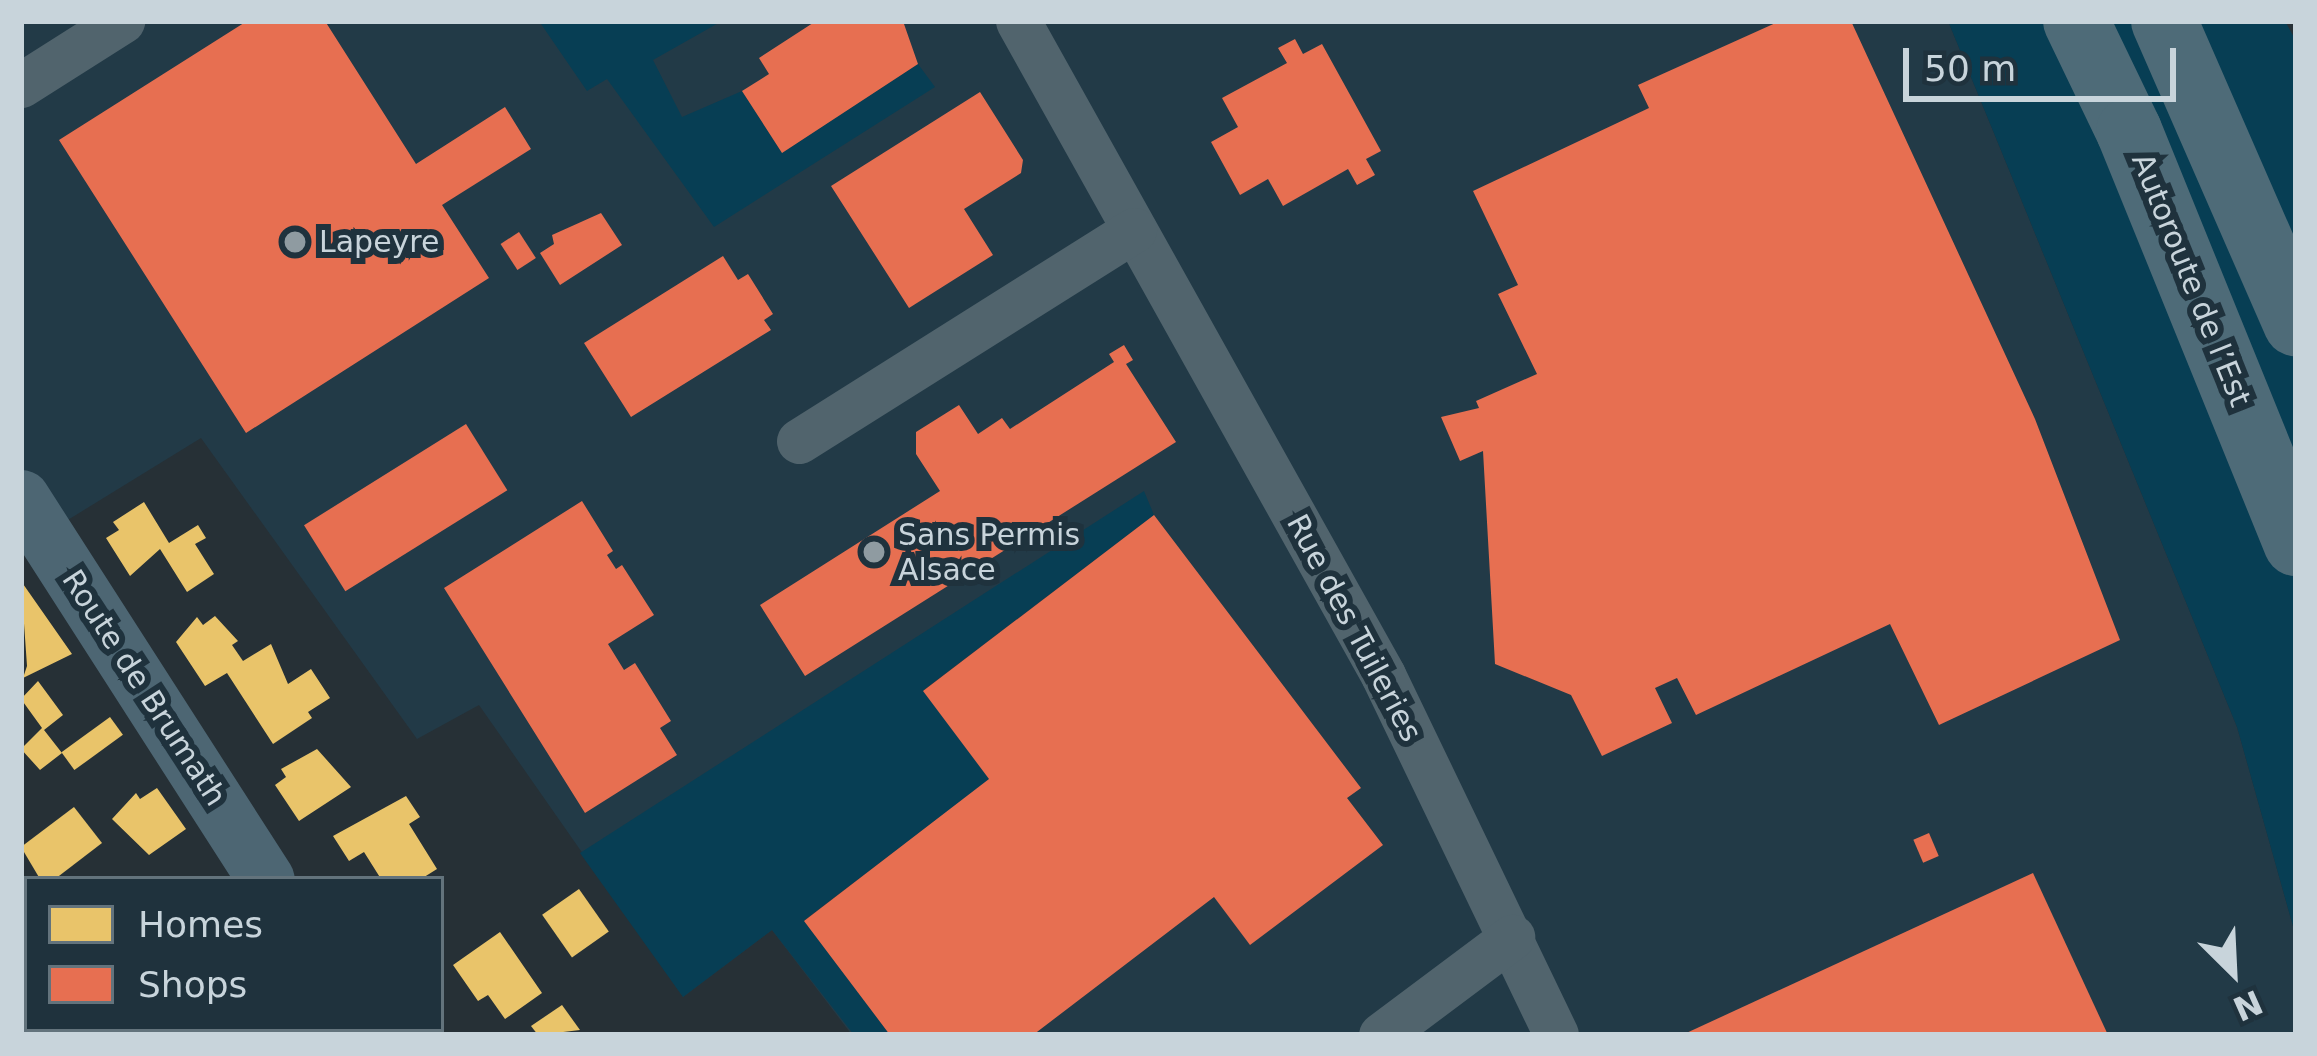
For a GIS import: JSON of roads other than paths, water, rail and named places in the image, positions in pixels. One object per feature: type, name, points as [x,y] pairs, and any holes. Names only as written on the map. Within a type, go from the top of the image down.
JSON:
[{"type":"highway","name":"Autoroute de l’Est","points":[[2076,21],[2202,304],[2296,543]]},
{"type":"highway","points":[[2164,21],[2296,322]]},
{"type":"main road","name":"Route de Brumath","points":[[21,498],[264,876]]},
{"type":"street","points":[[21,85],[122,21]]},
{"type":"street","name":"Rue des Tuileries","points":[[1018,21],[1383,675],[1556,1035]]},
{"type":"street","points":[[799,441],[1134,230]]},
{"type":"street","points":[[1382,1035],[1512,937]]},
{"type":"place","name":"Lapeyre","points":[[295,242]]},
{"type":"place","name":"Sans Permis Alsace","points":[[874,552]]}]
